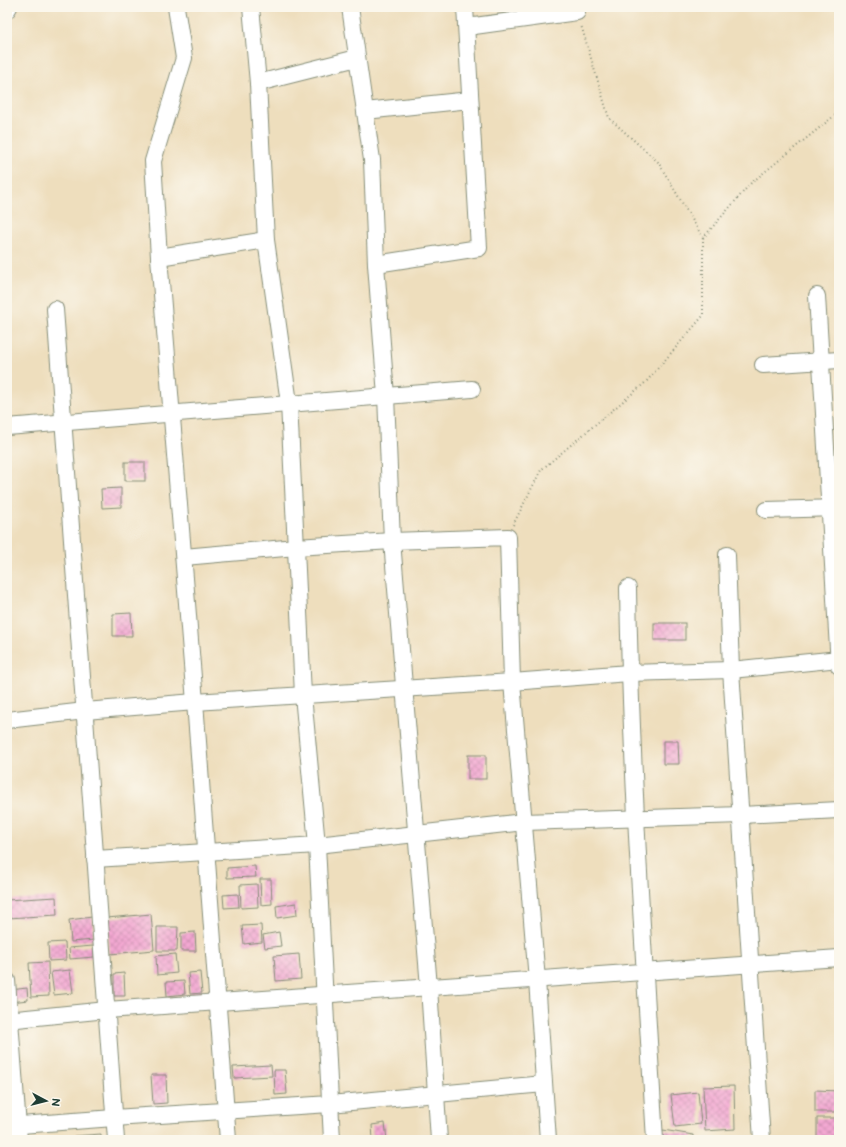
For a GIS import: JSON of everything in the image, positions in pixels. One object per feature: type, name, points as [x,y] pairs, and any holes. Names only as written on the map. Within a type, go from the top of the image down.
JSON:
[{"type":"street","points":[[176,7],[184,58],[153,161],[171,414],[184,557],[228,1140]]},
{"type":"street","points":[[251,7],[258,82],[266,240],[289,403],[303,695],[317,844],[332,1140]]},
{"type":"street","points":[[350,7],[372,160],[376,264],[386,396],[392,541],[429,988],[439,1140]]},
{"type":"street","points":[[376,264],[479,248],[465,7]]},
{"type":"street","points":[[467,27],[577,10]]},
{"type":"street","points":[[258,82],[357,58]]},
{"type":"street","points":[[365,111],[470,100]]},
{"type":"street","points":[[159,257],[266,240]]},
{"type":"street","points":[[7,720],[85,711],[195,702],[629,673],[731,670],[839,661],[834,508],[821,362],[817,296]]},
{"type":"street","points":[[55,309],[116,1140]]},
{"type":"street","points":[[763,365],[839,360]]},
{"type":"street","points":[[7,427],[472,389]]},
{"type":"street","points":[[766,510],[834,508]]},
{"type":"street","points":[[184,557],[296,547],[392,541],[508,538],[512,682],[537,980],[548,1140]]},
{"type":"street","points":[[727,555],[731,670],[762,1140]]},
{"type":"street","points":[[628,588],[629,673],[636,819],[655,1140]]},
{"type":"street","points":[[95,859],[317,844],[524,822],[740,816],[839,810]]},
{"type":"street","points":[[8,1020],[106,1010],[839,958]]},
{"type":"street","points":[[7,980],[14,1131],[114,1118],[226,1112],[330,1104],[544,1084]]},
{"type":"path","points":[[508,538],[540,470],[646,382],[703,316],[703,238],[658,162],[609,118],[577,10]]},
{"type":"path","points":[[703,238],[751,184],[839,112]]},
{"type":"building","points":[[125,462],[145,462],[145,481],[125,481]]},
{"type":"building","points":[[121,488],[121,507],[102,508],[101,489]]},
{"type":"building","points":[[131,613],[132,636],[113,636],[113,614]]},
{"type":"building","points":[[654,623],[685,623],[685,640],[654,640]]},
{"type":"building","points":[[663,741],[678,741],[679,764],[663,764]]},
{"type":"building","points":[[468,755],[486,755],[486,779],[468,779]]},
{"type":"building","points":[[255,866],[256,877],[227,878],[227,868]]},
{"type":"building","points":[[260,879],[271,879],[272,904],[261,905]]},
{"type":"building","points":[[257,884],[258,907],[241,908],[240,885]]},
{"type":"building","points":[[238,894],[239,907],[224,908],[223,895]]},
{"type":"building","points":[[56,897],[57,915],[8,918],[7,900]]},
{"type":"building","points":[[296,903],[297,915],[277,918],[276,906]]},
{"type":"building","points":[[151,914],[154,950],[110,954],[107,918]]},
{"type":"building","points":[[92,917],[94,940],[71,942],[69,920]]},
{"type":"building","points":[[261,925],[262,942],[244,944],[242,926]]},
{"type":"building","points":[[157,927],[178,927],[177,951],[157,951]]},
{"type":"building","points":[[195,932],[196,951],[181,951],[181,933]]},
{"type":"building","points":[[279,932],[281,946],[265,948],[263,935]]},
{"type":"building","points":[[65,942],[66,960],[49,961],[48,943]]},
{"type":"building","points":[[93,946],[94,957],[70,959],[69,948]]},
{"type":"building","points":[[175,954],[177,973],[157,975],[156,956]]},
{"type":"building","points":[[299,954],[301,979],[276,981],[274,956]]},
{"type":"building","points":[[48,962],[49,996],[31,997],[29,963]]},
{"type":"building","points":[[70,970],[73,993],[54,995],[51,972]]},
{"type":"building","points":[[200,972],[202,993],[190,994],[188,973]]},
{"type":"building","points":[[124,973],[125,996],[114,996],[114,974]]},
{"type":"building","points":[[184,981],[185,994],[167,996],[166,982]]},
{"type":"building","points":[[27,988],[28,1000],[11,1002],[10,990]]},
{"type":"building","points":[[271,1065],[272,1076],[234,1078],[233,1067]]},
{"type":"building","points":[[274,1070],[285,1070],[287,1094],[275,1095]]},
{"type":"building","points":[[151,1075],[166,1075],[167,1103],[153,1104]]},
{"type":"building","points":[[734,1086],[735,1129],[705,1131],[703,1087]]},
{"type":"building","points":[[815,1090],[839,1091],[839,1112],[815,1112]]},
{"type":"building","points":[[698,1092],[701,1124],[675,1127],[671,1095]]},
{"type":"building","points":[[817,1118],[839,1118],[839,1139],[817,1139]]},
{"type":"building","points":[[385,1123],[387,1140],[373,1140],[372,1125]]},
{"type":"building","points":[[663,1130],[693,1135],[693,1140],[661,1140]]},
{"type":"building","points":[[101,1134],[101,1140],[74,1140],[74,1136]]}]
